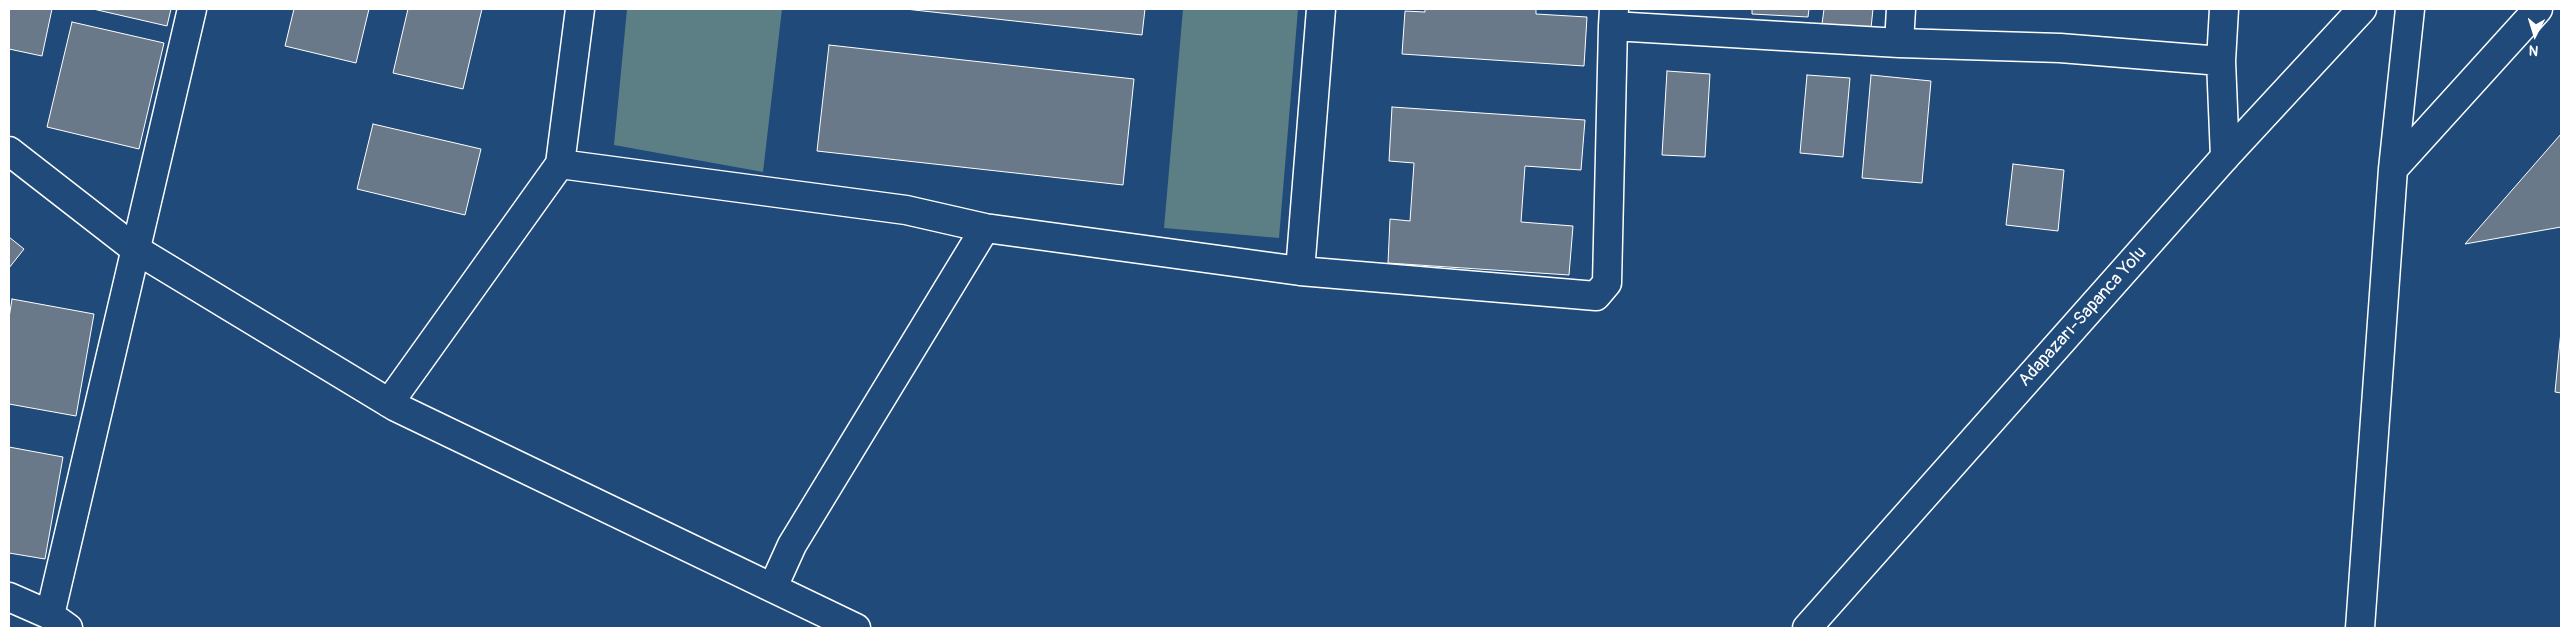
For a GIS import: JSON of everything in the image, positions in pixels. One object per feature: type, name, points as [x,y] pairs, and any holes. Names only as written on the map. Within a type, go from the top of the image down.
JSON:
[{"type":"street","points":[[9,597],[59,622],[135,249],[192,9]]},
{"type":"street","points":[[389,403],[560,164],[580,9]]},
{"type":"street","points":[[1300,271],[1321,9]]},
{"type":"street","points":[[1898,43],[1901,9]]},
{"type":"street","points":[[2224,9],[2221,61],[2225,157]]},
{"type":"street","name":"Adapazarı-Sapanca Yolu","points":[[1807,628],[2225,157],[2362,9]]},
{"type":"street","points":[[2360,628],[2393,169],[2410,9]]},
{"type":"street","points":[[2393,169],[2538,9]]},
{"type":"street","points":[[560,164],[906,210],[984,228],[1300,271],[1596,296],[1607,283],[1614,17],[1898,43],[2060,48],[2221,61]]},
{"type":"street","points":[[9,151],[135,249],[389,403],[856,628]]},
{"type":"street","points":[[774,587],[792,545],[984,228]]},
{"type":"green space","points":[[627,9],[782,9],[763,172],[614,145]]},
{"type":"green space","points":[[1183,9],[1298,9],[1279,238],[1164,228]]},
{"type":"building","points":[[9,9],[52,9],[42,56],[9,49]]},
{"type":"building","points":[[93,9],[171,9],[167,26]]},
{"type":"building","points":[[294,9],[369,9],[356,63],[285,46]]},
{"type":"building","points":[[408,9],[482,9],[463,89],[393,73]]},
{"type":"building","points":[[905,9],[1145,9],[1142,35]]},
{"type":"building","points":[[1425,9],[1536,9],[1536,14],[1587,17],[1584,66],[1402,54],[1405,11],[1425,12]]},
{"type":"building","points":[[1752,9],[1809,9],[1808,17],[1752,14]]},
{"type":"building","points":[[1824,9],[1873,9],[1871,28],[1822,24]]},
{"type":"building","points":[[72,22],[164,43],[139,149],[47,127]]},
{"type":"building","points":[[829,45],[1134,79],[1123,185],[817,151]]},
{"type":"building","points":[[1667,71],[1710,74],[1705,157],[1662,155]]},
{"type":"building","points":[[1807,75],[1850,78],[1843,157],[1800,153]]},
{"type":"building","points":[[1871,75],[1931,81],[1922,183],[1862,178]]},
{"type":"building","points":[[1392,107],[1585,120],[1581,170],[1525,166],[1521,222],[1573,226],[1569,275],[1388,263],[1390,219],[1410,221],[1414,163],[1389,161]]},
{"type":"building","points":[[373,124],[481,149],[465,215],[357,189]]},
{"type":"building","points":[[2561,134],[2561,227],[2465,244]]},
{"type":"building","points":[[2013,164],[2064,170],[2058,231],[2006,225]]},
{"type":"building","points":[[9,237],[24,249],[9,268]]},
{"type":"building","points":[[12,299],[94,314],[76,416],[9,404],[9,318]]},
{"type":"building","points":[[2561,331],[2561,393],[2555,392]]},
{"type":"building","points":[[9,447],[63,457],[45,559],[9,553]]}]
